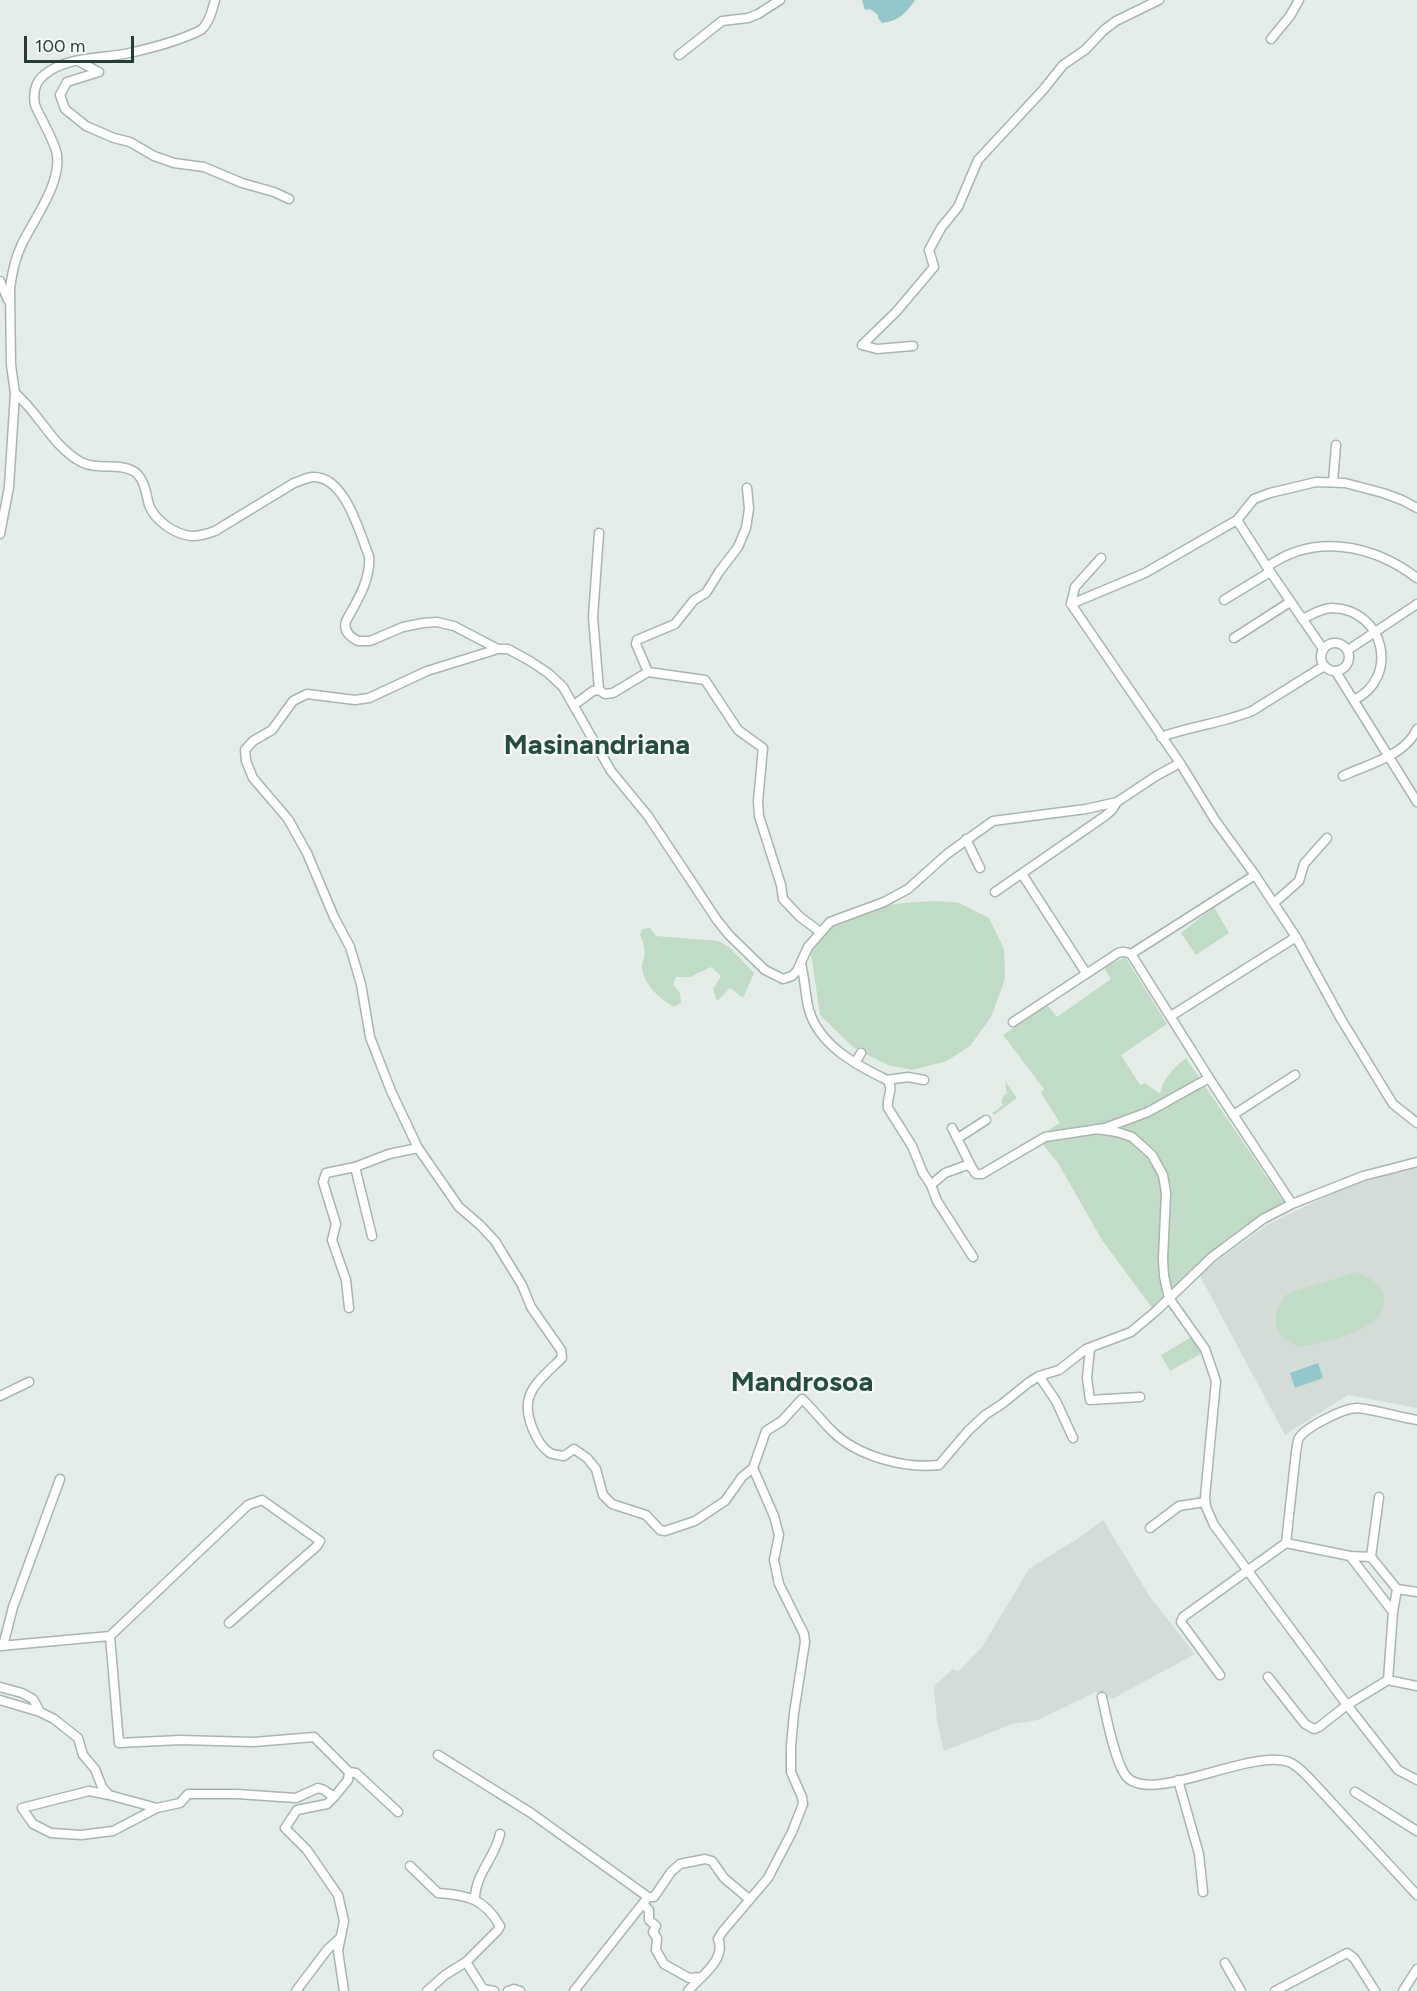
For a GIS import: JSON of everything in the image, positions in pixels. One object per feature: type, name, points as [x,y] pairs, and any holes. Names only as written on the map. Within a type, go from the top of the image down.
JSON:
[{"type":"street","points":[[0,534],[9,487],[15,393],[11,370],[11,277],[17,255],[44,204],[57,160],[57,151],[35,105],[34,92],[39,79],[52,69],[78,61],[131,53],[193,34],[206,25],[214,0]]},
{"type":"street","points":[[679,55],[722,21],[748,18],[759,14],[780,0]]},
{"type":"street","points":[[913,346],[877,349],[862,345],[896,312],[934,267],[929,250],[941,228],[958,207],[978,160],[1043,90],[1063,64],[1085,50],[1116,21],[1159,0]]},
{"type":"street","points":[[1271,39],[1290,16],[1299,0]]},
{"type":"street","points":[[78,61],[99,72],[67,82],[60,95],[65,109],[87,126],[114,138],[130,142],[154,156],[174,163],[204,167],[289,200]]},
{"type":"street","points":[[0,281],[10,306]]},
{"type":"street","points":[[15,393],[27,403],[61,446],[81,462],[94,466],[126,468],[138,474],[156,517],[184,535],[202,536],[215,531],[294,483],[312,477],[327,480],[334,484],[343,495],[369,556],[367,578],[345,626],[351,638],[358,642],[370,641],[403,627],[437,622],[454,626],[498,649]]},
{"type":"street","points":[[1333,482],[1336,445]]},
{"type":"street","points":[[1071,604],[1145,573],[1237,519],[1250,502],[1261,496],[1316,482],[1333,482],[1362,486],[1402,500],[1417,508]]},
{"type":"street","points":[[648,672],[636,644],[637,640],[675,624],[694,600],[706,593],[738,548],[746,528],[749,509],[747,488]]},
{"type":"street","points":[[1237,519],[1323,649],[1321,658],[1324,666],[1336,672],[1348,664],[1350,660],[1348,650],[1342,645],[1334,643],[1323,649]]},
{"type":"street","points":[[599,533],[593,617],[599,690]]},
{"type":"street","points":[[1224,600],[1268,569],[1279,558],[1306,548],[1337,547],[1376,555],[1395,563],[1417,578]]},
{"type":"street","points":[[1101,558],[1075,587],[1071,604],[1296,937],[1341,1019],[1393,1104],[1417,1123]]},
{"type":"street","points":[[1234,638],[1290,602]]},
{"type":"street","points":[[1348,650],[1417,604]]},
{"type":"street","points":[[1302,619],[1323,610],[1341,609],[1364,620],[1375,631],[1381,654],[1377,677],[1370,690],[1354,700]]},
{"type":"street","points":[[1180,763],[1117,802],[1086,809],[993,821],[966,839],[908,889],[884,903],[830,922],[808,946],[801,963],[792,976],[783,979],[765,970],[729,935],[707,906],[648,816],[611,771],[564,687],[548,673],[508,649],[498,649],[427,670],[369,698],[355,700],[307,694],[293,701],[272,730],[253,741],[245,750],[246,761],[253,778],[288,819],[307,853],[334,917],[350,947],[361,984],[370,1037],[418,1148],[459,1207],[480,1224],[495,1241],[522,1285],[531,1307],[561,1350],[562,1358],[538,1383],[529,1398],[530,1426],[552,1454],[564,1456],[574,1449],[580,1452],[596,1469],[603,1495],[612,1504],[646,1515],[660,1530],[665,1531],[695,1521],[725,1501],[742,1477],[753,1468],[766,1431],[782,1421],[802,1399],[832,1431],[854,1449],[880,1459],[927,1466],[939,1465],[985,1415],[1039,1376],[1059,1370],[1090,1348],[1131,1332],[1212,1257],[1263,1219],[1292,1204],[1363,1176],[1417,1162]]},
{"type":"street","points":[[1161,737],[1192,727],[1239,717],[1324,666]]},
{"type":"street","points":[[574,705],[593,691],[613,693],[648,672],[705,680],[738,730],[763,748],[758,801],[759,816],[781,885],[783,899],[799,916],[820,932]]},
{"type":"street","points":[[1336,672],[1417,802]]},
{"type":"street","points":[[1343,777],[1396,753],[1410,742],[1417,729]]},
{"type":"street","points":[[994,892],[1105,816],[1117,802]]},
{"type":"street","points":[[1274,903],[1299,881],[1304,864],[1326,838]]},
{"type":"street","points":[[966,839],[980,868]]},
{"type":"street","points":[[1022,874],[1086,973]]},
{"type":"street","points":[[1131,954],[1255,875]]},
{"type":"street","points":[[1171,1016],[1296,937]]},
{"type":"street","points":[[1012,1022],[1122,951],[1131,954],[1292,1204]]},
{"type":"street","points":[[801,963],[808,1007],[815,1027],[825,1039],[855,1063],[887,1080],[892,1088],[888,1108],[912,1146],[923,1173],[932,1185],[937,1201],[973,1257]]},
{"type":"street","points":[[855,1063],[861,1053]]},
{"type":"street","points":[[1233,1115],[1295,1075]]},
{"type":"street","points":[[887,1080],[908,1077],[924,1080]]},
{"type":"street","points":[[952,1128],[972,1168],[976,1174],[982,1174],[1045,1137],[1105,1128],[1148,1112],[1209,1078]]},
{"type":"street","points":[[958,1138],[987,1120]]},
{"type":"street","points":[[1096,1129],[1132,1137],[1152,1155],[1163,1175],[1166,1193],[1164,1276],[1170,1298],[1205,1349],[1216,1381],[1205,1502],[1214,1525],[1398,1770],[1417,1780]]},
{"type":"street","points":[[349,1308],[346,1280],[332,1240],[336,1224],[323,1182],[326,1173],[355,1167],[389,1154],[418,1148]]},
{"type":"street","points":[[932,1185],[945,1173],[966,1165],[972,1168]]},
{"type":"street","points":[[355,1167],[372,1236]]},
{"type":"street","points":[[1090,1348],[1087,1378],[1090,1400],[1140,1397]]},
{"type":"street","points":[[1039,1376],[1056,1401],[1073,1438]]},
{"type":"street","points":[[0,1396],[29,1382]]},
{"type":"street","points":[[1286,1543],[1296,1452],[1302,1434],[1342,1411],[1356,1408],[1417,1420]]},
{"type":"street","points":[[688,1991],[719,1956],[718,1939],[748,1899],[768,1878],[792,1832],[803,1804],[792,1772],[791,1746],[805,1642],[804,1634],[779,1584],[774,1560],[779,1535],[774,1516],[753,1468]]},
{"type":"street","points":[[60,1479],[1,1646],[110,1636],[248,1505],[262,1500],[320,1540],[230,1623]]},
{"type":"street","points":[[1379,1497],[1371,1557],[1397,1589],[1417,1592]]},
{"type":"street","points":[[1150,1528],[1179,1506],[1205,1502]]},
{"type":"street","points":[[1220,1675],[1181,1620],[1184,1615],[1286,1543],[1350,1556],[1371,1557]]},
{"type":"street","points":[[1350,1556],[1393,1612]]},
{"type":"street","points":[[1388,1680],[1397,1589]]},
{"type":"street","points":[[110,1636],[118,1743],[180,1740],[254,1743],[314,1737],[349,1772],[356,1773],[399,1812]]},
{"type":"street","points":[[1268,1677],[1305,1724],[1310,1727],[1319,1727],[1347,1705],[1388,1680],[1417,1686]]},
{"type":"street","points":[[0,1687],[22,1693],[33,1699],[40,1712]]},
{"type":"street","points":[[1102,1697],[1109,1730],[1124,1774],[1132,1782],[1153,1785],[1251,1762],[1276,1759],[1292,1763],[1310,1779],[1417,1895]]},
{"type":"street","points":[[0,1700],[40,1712],[54,1719],[78,1738],[83,1755],[95,1769],[102,1787],[109,1795]]},
{"type":"street","points":[[438,1755],[531,1813],[645,1901],[650,1920],[656,1926],[653,1932],[657,1938],[656,1950],[664,1964],[688,1978],[701,1976]]},
{"type":"street","points":[[344,1991],[338,1951],[344,1921],[338,1895],[307,1850],[285,1828],[297,1810],[327,1804],[348,1780],[349,1772]]},
{"type":"street","points":[[1178,1780],[1199,1854],[1203,1892]]},
{"type":"street","points":[[157,1808],[89,1791],[22,1808],[33,1824],[51,1833],[81,1835],[113,1831],[157,1808],[180,1803],[188,1794],[296,1797],[318,1788],[334,1797]]},
{"type":"street","points":[[1354,1792],[1417,1831]]},
{"type":"street","points":[[475,1899],[478,1880],[497,1846],[500,1834]]},
{"type":"street","points":[[574,1991],[645,1901],[654,1898],[671,1872],[680,1864],[705,1859],[712,1861],[724,1878],[748,1899]]},
{"type":"street","points":[[410,1866],[438,1893],[454,1893],[475,1899],[500,1926],[466,1962],[427,1991]]},
{"type":"street","points":[[296,1991],[327,1950],[340,1937]]},
{"type":"street","points":[[1275,1991],[1347,1953],[1354,1958],[1375,1991]]},
{"type":"street","points":[[466,1962],[483,1989],[494,1991]]},
{"type":"street","points":[[1225,1963],[1241,1991]]},
{"type":"street","points":[[1403,1991],[1417,1969]]},
{"type":"street","points":[[508,1991],[514,1989],[520,1991]]},
{"type":"shaded area","points":[[1417,1166],[1417,1408],[1348,1395],[1285,1435],[1199,1274],[1267,1225],[1366,1177]]},
{"type":"shaded area","points":[[1103,1520],[1150,1597],[1195,1654],[1112,1699],[1096,1692],[1038,1720],[1012,1724],[944,1751],[937,1721],[934,1686],[953,1669],[958,1672],[982,1647],[1029,1569]]},
{"type":"green space","points":[[937,901],[959,903],[989,918],[1004,949],[1005,979],[991,1017],[970,1046],[947,1061],[912,1070],[888,1065],[854,1048],[820,1015],[811,953],[825,934],[849,916],[892,904]]},
{"type":"green space","points":[[1214,907],[1229,933],[1196,955],[1181,933]]},
{"type":"green space","points":[[650,928],[656,936],[718,941],[729,947],[754,973],[743,998],[730,988],[717,1001],[713,989],[721,976],[711,967],[690,977],[676,977],[673,985],[680,993],[681,1003],[674,1007],[663,1000],[649,985],[643,973],[645,955],[640,935],[642,929]]},
{"type":"green space","points":[[1125,957],[1167,1024],[1121,1055],[1140,1085],[1145,1083],[1160,1094],[1166,1078],[1186,1058],[1285,1204],[1255,1220],[1227,1239],[1153,1309],[1102,1240],[1058,1163],[1037,1137],[1060,1123],[1041,1093],[1044,1089],[1003,1035],[1047,1005],[1057,1017],[1111,979],[1104,968]]},
{"type":"green space","points":[[1005,1081],[1017,1098],[994,1115],[986,1105],[993,1113],[1003,1105],[1001,1102],[1007,1094]]},
{"type":"green space","points":[[1356,1272],[1379,1285],[1383,1294],[1382,1311],[1375,1320],[1365,1328],[1339,1338],[1302,1347],[1285,1339],[1276,1326],[1276,1319],[1277,1311],[1287,1294]]},
{"type":"green space","points":[[1193,1336],[1202,1353],[1170,1371],[1161,1355]]},
{"type":"water","points":[[862,0],[915,0],[902,16],[882,23],[878,15],[870,9],[865,10]]},
{"type":"water","points":[[1318,1363],[1323,1378],[1295,1388],[1290,1373]]},
{"type":"district","name":"Masinandriana","points":[[597,746]]},
{"type":"district","name":"Mandrosoa","points":[[802,1383]]}]
